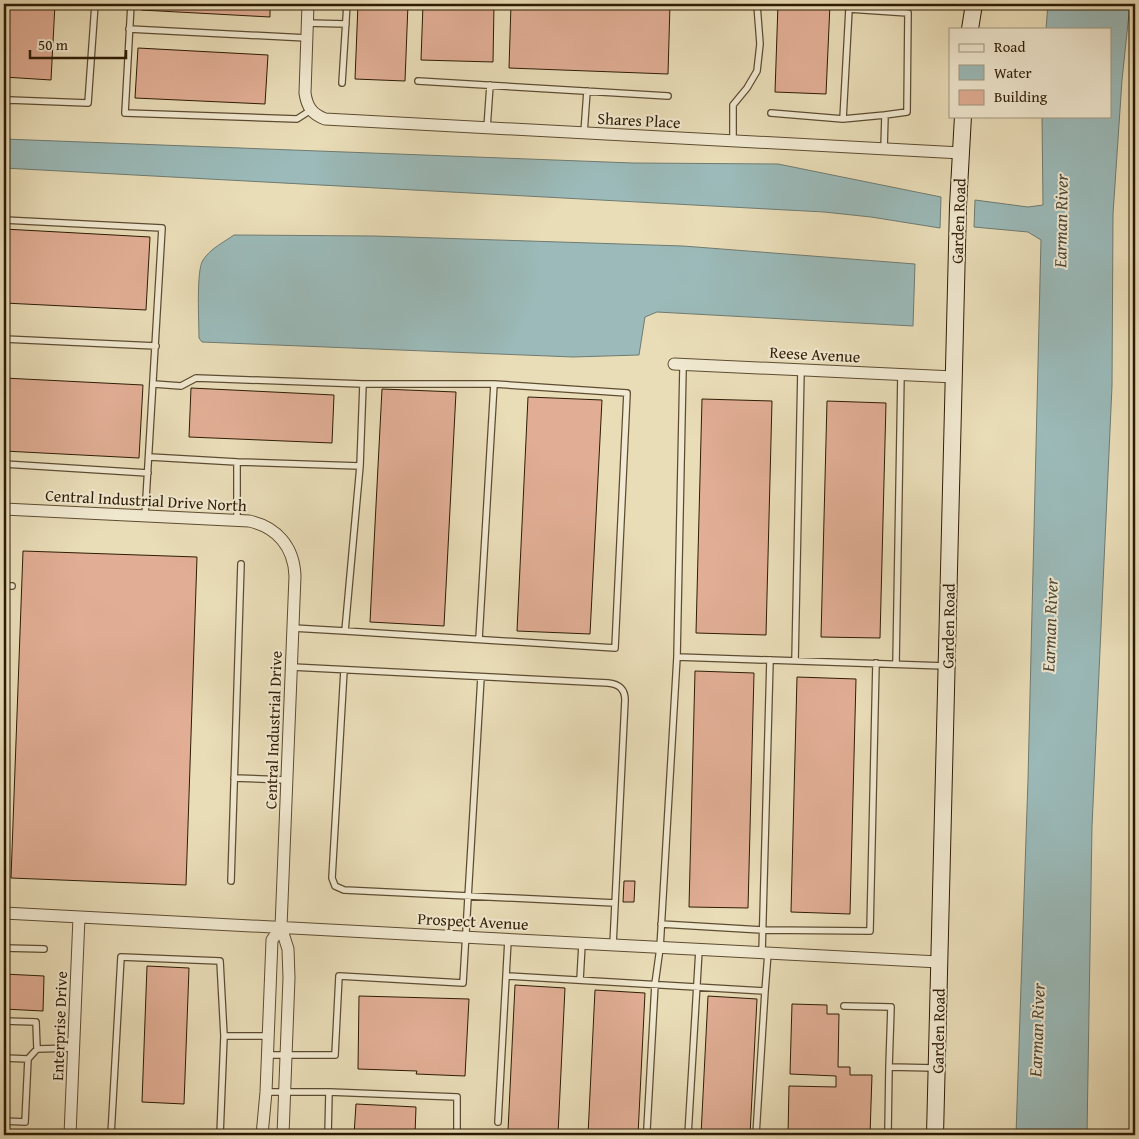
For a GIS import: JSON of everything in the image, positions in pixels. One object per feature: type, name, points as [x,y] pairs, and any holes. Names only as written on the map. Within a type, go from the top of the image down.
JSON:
[{"type":"street","points":[[308,4],[305,93],[306,102],[314,113]]},
{"type":"street","points":[[970,28],[974,4]]},
{"type":"street","name":"Shares Place","points":[[314,113],[325,119],[961,153]]},
{"type":"street","name":"Garden Road","points":[[935,1135],[962,118]]},
{"type":"street","name":"Reese Avenue","points":[[674,364],[954,377]]},
{"type":"street","name":"Central Industrial Drive North","points":[[4,509],[237,520],[258,523],[282,538]]},
{"type":"street","name":"Central Industrial Drive","points":[[282,538],[289,548],[295,566],[281,927],[288,949],[289,978],[283,1135]]},
{"type":"street","name":"Prospect Avenue","points":[[4,914],[940,962]]},
{"type":"street","name":"Enterprise Drive","points":[[70,1135],[79,917]]},
{"type":"street","name":"Central Industrial Drive","points":[[262,1135],[266,1092],[272,940],[281,927]]},
{"type":"lane","points":[[4,103],[9,100],[88,103],[95,4]]},
{"type":"lane","points":[[131,4],[125,113],[297,119],[314,113]]},
{"type":"lane","points":[[342,82],[347,4]]},
{"type":"lane","points":[[734,141],[734,105],[757,71],[760,44],[757,5]]},
{"type":"lane","points":[[771,114],[843,118],[907,112],[908,14],[849,9],[843,118]]},
{"type":"lane","points":[[307,24],[346,24]]},
{"type":"lane","points":[[129,29],[307,38]]},
{"type":"lane","points":[[418,81],[668,96]]},
{"type":"lane","points":[[487,128],[490,85]]},
{"type":"lane","points":[[584,133],[587,91]]},
{"type":"lane","points":[[884,149],[885,115]]},
{"type":"lane","points":[[4,220],[162,228],[146,516]]},
{"type":"lane","points":[[4,339],[156,346]]},
{"type":"lane","points":[[647,1129],[677,657],[683,368],[688,364]]},
{"type":"lane","points":[[795,661],[801,370]]},
{"type":"lane","points":[[896,664],[901,374]]},
{"type":"lane","points":[[154,384],[181,386],[196,378],[363,384],[494,384],[628,393],[615,648],[293,628]]},
{"type":"lane","points":[[345,631],[360,466],[363,384]]},
{"type":"lane","points":[[479,639],[494,384]]},
{"type":"lane","points":[[150,457],[360,466]]},
{"type":"lane","points":[[237,462],[237,520]]},
{"type":"lane","points":[[4,464],[148,473]]},
{"type":"lane","points":[[231,880],[241,564]]},
{"type":"lane","points":[[4,586],[12,586]]},
{"type":"lane","points":[[677,657],[947,666]]},
{"type":"lane","points":[[756,1135],[765,991],[765,953],[762,930],[770,660]]},
{"type":"lane","points":[[661,924],[762,930],[870,931],[876,663]]},
{"type":"lane","points":[[292,667],[608,682],[616,684],[623,690],[625,700],[613,945]]},
{"type":"lane","points":[[344,670],[332,882],[338,888],[344,890],[615,903]]},
{"type":"lane","points":[[266,1055],[335,1055],[339,976],[463,983],[481,677]]},
{"type":"lane","points":[[234,778],[287,780]]},
{"type":"lane","points":[[498,1122],[508,940]]},
{"type":"lane","points":[[580,980],[582,944]]},
{"type":"lane","points":[[4,948],[44,949]]},
{"type":"lane","points":[[688,1135],[699,950]]},
{"type":"lane","points":[[110,1135],[121,958],[220,961],[224,1036],[220,1135]]},
{"type":"lane","points":[[506,976],[765,991]]},
{"type":"lane","points":[[844,1006],[891,1007],[888,1132]]},
{"type":"lane","points":[[4,1021],[36,1022],[37,1049],[28,1059],[25,1122],[4,1121]]},
{"type":"lane","points":[[224,1036],[268,1036]]},
{"type":"lane","points":[[37,1049],[74,1048]]},
{"type":"lane","points":[[4,1058],[28,1059]]},
{"type":"lane","points":[[889,1067],[937,1068]]},
{"type":"lane","points":[[266,1092],[329,1092],[458,1097],[457,1135]]},
{"type":"lane","points":[[328,1135],[329,1092]]},
{"type":"water","name":"Earman River","points":[[1048,4],[1130,4],[1122,80],[1113,214],[1112,386],[1092,826],[1087,1135],[1016,1135],[1028,779],[1041,240],[1028,232],[974,227],[975,200],[1028,207],[1043,205],[1042,118],[1112,118],[1112,28],[1046,28]]},
{"type":"water","points":[[4,139],[633,163],[778,164],[941,197],[940,228],[824,212],[4,168]]},
{"type":"water","points":[[234,235],[374,236],[683,246],[915,264],[913,326],[657,312],[645,317],[639,355],[573,357],[202,342],[199,338],[198,309],[201,266],[209,252]]},
{"type":"building","points":[[4,4],[55,4],[51,80],[4,77]]},
{"type":"building","points":[[141,4],[270,4],[270,17],[141,10]]},
{"type":"building","points":[[358,4],[408,4],[405,81],[355,79]]},
{"type":"building","points":[[423,4],[494,4],[493,62],[421,60]]},
{"type":"building","points":[[511,4],[670,4],[668,74],[509,68]]},
{"type":"building","points":[[778,4],[830,4],[826,94],[775,92]]},
{"type":"building","points":[[138,48],[268,55],[265,104],[135,98]]},
{"type":"building","points":[[4,229],[150,237],[146,310],[4,303]]},
{"type":"building","points":[[4,378],[143,385],[139,458],[4,451]]},
{"type":"building","points":[[191,388],[334,395],[332,443],[189,437]]},
{"type":"building","points":[[382,389],[456,392],[444,626],[370,622]]},
{"type":"building","points":[[528,397],[602,400],[590,634],[517,631]]},
{"type":"building","points":[[702,399],[772,401],[766,635],[696,633]]},
{"type":"building","points":[[827,401],[886,403],[880,638],[821,637]]},
{"type":"building","points":[[23,551],[197,557],[186,885],[11,878]]},
{"type":"building","points":[[695,671],[754,673],[748,908],[689,907]]},
{"type":"building","points":[[797,677],[856,679],[850,914],[791,912]]},
{"type":"building","points":[[624,881],[635,881],[634,902],[623,902]]},
{"type":"building","points":[[147,966],[189,968],[184,1104],[142,1102]]},
{"type":"building","points":[[4,974],[44,976],[43,1011],[4,1009]]},
{"type":"building","points":[[515,985],[565,988],[558,1134],[508,1131]]},
{"type":"building","points":[[595,990],[645,993],[638,1135],[588,1135]]},
{"type":"building","points":[[359,996],[469,999],[465,1076],[416,1074],[417,1071],[358,1069]]},
{"type":"building","points":[[708,996],[757,999],[750,1135],[701,1135]]},
{"type":"building","points":[[792,1004],[827,1005],[827,1014],[839,1014],[838,1067],[850,1067],[850,1075],[872,1075],[870,1135],[788,1135],[789,1086],[836,1087],[836,1076],[790,1074]]},
{"type":"building","points":[[356,1104],[416,1107],[415,1135],[354,1135]]}]
